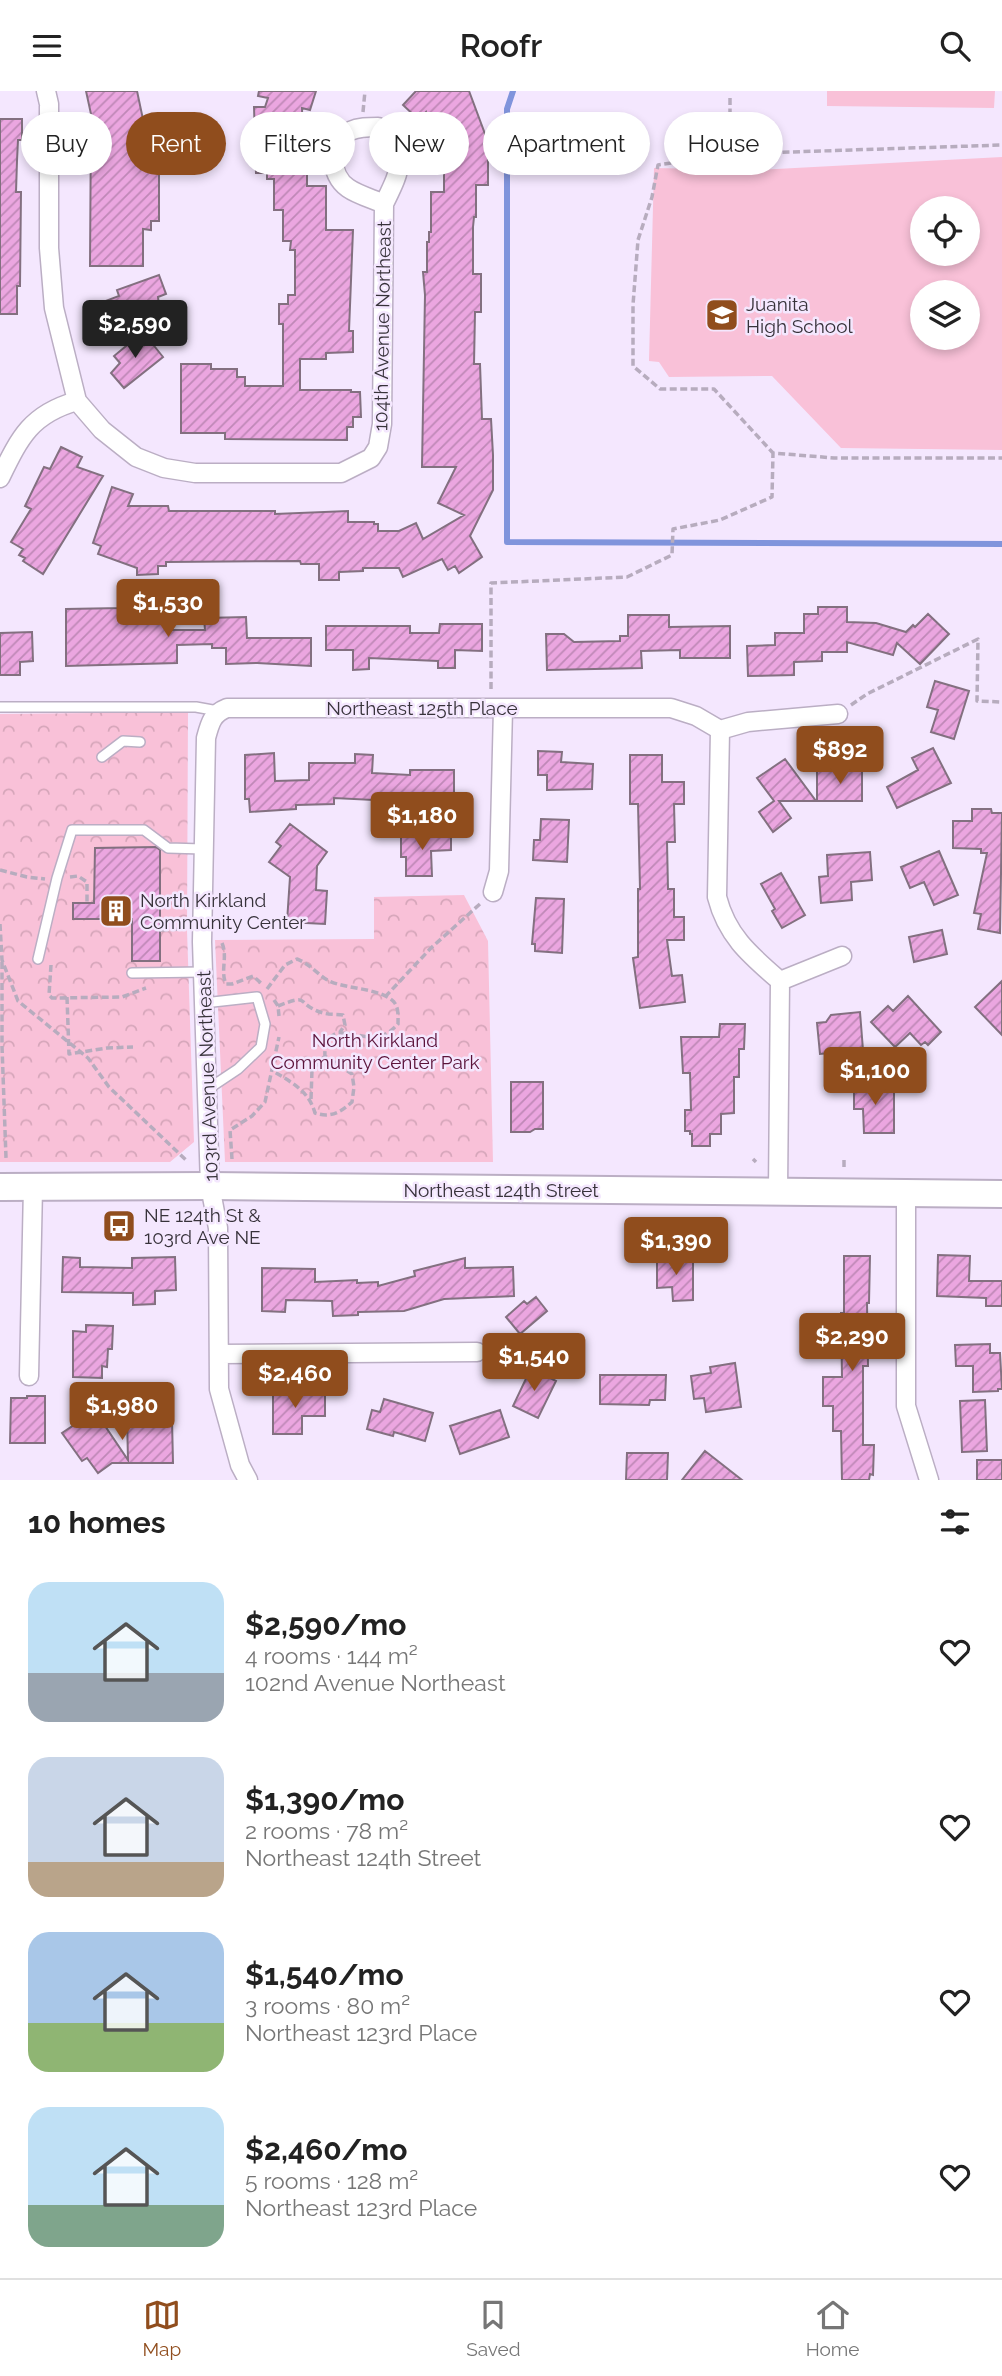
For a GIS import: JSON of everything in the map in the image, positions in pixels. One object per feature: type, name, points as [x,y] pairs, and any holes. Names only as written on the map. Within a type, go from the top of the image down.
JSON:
[{"type":"main road","name":"Northeast 124th Street","points":[[0,1187],[210,1186],[1002,1194]]},
{"type":"street","points":[[0,478],[27,429],[55,407],[77,401],[54,308],[49,248],[49,104],[46,91]]},
{"type":"street","name":"104th Avenue Northeast","points":[[77,401],[102,430],[136,457],[164,468],[195,473],[341,473],[371,459],[378,447],[382,424],[384,204],[397,177],[399,154],[390,138],[378,127],[350,131],[334,149],[334,167],[346,188],[384,204]]},
{"type":"street","name":"Northeast 125th Place","points":[[219,711],[227,708],[671,708],[696,716],[720,730]]},
{"type":"street","points":[[493,892],[499,870],[503,709]]},
{"type":"street","name":"103rd Avenue Northeast","points":[[219,711],[210,721],[206,738],[203,849],[203,972],[210,1186],[218,1228],[219,1389],[240,1465],[248,1480]]},
{"type":"street","points":[[778,1191],[780,981],[735,937],[723,917],[717,897],[720,730],[748,722],[838,714]]},
{"type":"street","points":[[780,981],[842,956]]},
{"type":"street","points":[[29,1376],[33,1187]]},
{"type":"street","points":[[906,1192],[906,1406],[929,1480]]},
{"type":"street","points":[[219,1354],[477,1352]]},
{"type":"lane","name":"Northeast 125th Place","points":[[0,707],[196,707],[219,711]]},
{"type":"lane","points":[[102,757],[122,741],[139,742]]},
{"type":"lane","points":[[38,959],[57,878],[72,830],[144,830],[168,848],[203,849]]},
{"type":"lane","points":[[132,973],[203,972]]},
{"type":"lane","points":[[204,1003],[257,997],[265,1024],[261,1047],[238,1069],[207,1090]]},
{"type":"path","points":[[730,97],[730,112]]},
{"type":"path","points":[[783,152],[1002,145]]},
{"type":"path","points":[[664,164],[658,165],[652,197],[638,240],[633,305],[633,366],[660,389],[714,389],[773,453],[834,458],[1002,458]]},
{"type":"path","points":[[503,709],[491,691],[491,583],[627,577],[672,555],[673,529],[720,520],[772,497],[773,453]]},
{"type":"path","points":[[838,714],[867,694],[978,639],[977,701],[1002,702]]},
{"type":"path","points":[[0,870],[27,877],[78,876],[87,882],[87,903]]},
{"type":"path","points":[[385,997],[431,948],[493,892]]},
{"type":"path","points":[[0,924],[6,1158]]},
{"type":"path","points":[[160,930],[185,929]]},
{"type":"path","points":[[220,940],[225,951],[223,978],[226,984],[253,975],[267,989],[278,1006],[279,1018]]},
{"type":"path","points":[[51,959],[49,995],[52,998],[122,997],[150,987]]},
{"type":"path","points":[[267,989],[285,965],[297,959],[329,981],[385,997],[393,1002],[398,1011],[398,1024],[390,1033],[373,1038],[340,1032]]},
{"type":"path","points":[[2,960],[18,1001],[88,1058],[109,1087],[186,1160]]},
{"type":"path","points":[[67,997],[69,1054],[107,1048],[134,1048]]},
{"type":"path","points":[[273,1071],[298,1086],[311,1101],[315,1112],[324,1116],[335,1114],[352,1102],[352,1074],[325,1056],[324,1049],[328,1039],[340,1032],[345,1025],[343,1015],[323,1013],[297,998],[278,1006]]},
{"type":"path","points":[[232,1159],[230,1130],[252,1116],[265,1102],[279,1030]]},
{"type":"path","points":[[311,1101],[312,1070],[325,1056]]},
{"type":"path","points":[[844,1160],[844,1169]]},
{"type":"green space","points":[[827,91],[995,91],[994,108],[827,106]]},
{"type":"green space","points":[[1002,157],[1002,450],[841,448],[772,376],[669,377],[659,362],[649,361],[654,168],[664,168],[664,175],[783,175],[783,169]]},
{"type":"green space","points":[[188,712],[187,930],[194,1142],[170,1162],[0,1162],[0,714]]},
{"type":"green space","name":"North Kirkland Community Center Park","points":[[464,895],[488,941],[493,1162],[225,1162],[215,940],[374,939],[374,897]]},
{"type":"building","points":[[86,91],[137,91],[141,112],[126,112],[126,175],[159,175],[159,221],[151,221],[151,230],[143,229],[143,266],[90,266],[91,175],[112,175],[112,112],[91,112]]},
{"type":"building","points":[[259,91],[316,91],[310,110],[302,108],[302,112],[254,112],[254,107],[265,107],[268,98],[258,96]]},
{"type":"building","points":[[416,91],[469,91],[483,129],[483,175],[488,175],[488,185],[476,185],[473,274],[481,274],[481,312],[475,312],[474,364],[480,364],[482,419],[491,419],[493,490],[470,536],[482,557],[459,573],[455,566],[448,570],[442,559],[403,577],[399,568],[363,568],[363,571],[339,572],[339,580],[319,580],[319,564],[301,564],[300,561],[166,562],[166,566],[158,566],[158,574],[137,575],[137,568],[98,554],[101,546],[93,543],[112,487],[133,494],[128,506],[168,506],[169,511],[275,511],[275,514],[348,511],[348,522],[374,522],[378,524],[378,531],[399,531],[416,523],[423,539],[464,515],[438,503],[456,467],[422,467],[425,295],[423,272],[427,272],[427,242],[431,232],[431,192],[444,192],[444,175],[469,175],[469,112],[410,112],[403,105]]},
{"type":"building","points":[[0,119],[21,119],[16,192],[21,192],[17,314],[0,314]]},
{"type":"building","points":[[267,175],[307,175],[307,186],[326,186],[326,230],[353,230],[349,331],[353,331],[353,352],[326,353],[326,359],[300,359],[300,390],[360,392],[361,417],[353,417],[353,427],[347,427],[347,440],[225,439],[225,433],[181,433],[181,364],[211,364],[211,369],[237,369],[237,377],[245,377],[245,386],[283,386],[283,324],[279,324],[279,304],[288,304],[288,295],[295,295],[295,250],[290,250],[291,241],[283,241],[283,210],[274,210],[274,179],[267,179]]},
{"type":"building","points":[[159,275],[166,294],[158,297],[159,305],[103,326],[95,305],[119,296],[117,290]]},
{"type":"building","points":[[143,332],[163,357],[124,388],[111,373],[120,363],[114,356]]},
{"type":"building","points":[[61,447],[82,457],[77,467],[103,476],[43,574],[23,561],[25,558],[19,555],[23,549],[11,542],[31,509],[25,506],[44,467],[50,469]]},
{"type":"building","points":[[159,604],[159,615],[170,615],[170,630],[205,630],[204,618],[246,617],[247,638],[311,638],[311,666],[226,664],[226,648],[212,648],[212,644],[177,645],[177,663],[66,666],[66,609]]},
{"type":"building","points":[[818,607],[847,607],[847,622],[876,623],[906,632],[928,614],[949,634],[920,664],[897,643],[893,655],[847,642],[847,652],[822,652],[822,661],[794,662],[794,675],[748,676],[747,646],[775,645],[775,633],[804,633],[804,614],[818,614]]},
{"type":"building","points":[[628,615],[669,615],[669,627],[730,626],[730,658],[680,658],[680,650],[641,651],[642,668],[547,670],[546,634],[564,634],[574,642],[620,641],[620,636],[628,636]]},
{"type":"building","points":[[440,624],[482,624],[482,651],[455,650],[455,668],[438,668],[438,661],[369,658],[369,669],[353,670],[353,650],[326,650],[326,626],[410,626],[410,633],[439,633]]},
{"type":"building","points":[[32,632],[33,661],[20,662],[20,675],[0,675],[0,633]]},
{"type":"building","points":[[935,681],[969,691],[954,739],[931,732],[938,710],[927,707]]},
{"type":"building","points":[[933,748],[951,783],[897,808],[887,787],[918,770],[912,758]]},
{"type":"building","points":[[538,751],[562,752],[561,762],[593,764],[592,789],[547,790],[547,775],[538,775]]},
{"type":"building","points":[[274,753],[275,781],[309,780],[309,763],[355,763],[355,754],[373,755],[372,773],[410,775],[410,770],[454,770],[454,798],[394,801],[334,798],[334,804],[296,805],[296,809],[250,812],[249,799],[245,799],[245,755]]},
{"type":"building","points":[[630,755],[662,755],[662,782],[684,782],[684,804],[674,804],[675,842],[667,842],[668,889],[674,889],[674,917],[684,917],[684,940],[667,940],[672,976],[682,975],[685,1002],[640,1008],[633,958],[638,957],[638,804],[630,804]]},
{"type":"building","points":[[785,759],[816,801],[779,801],[791,818],[773,832],[759,812],[774,801],[757,778]]},
{"type":"building","points":[[817,771],[862,771],[862,801],[817,801]]},
{"type":"building","points":[[972,809],[991,809],[992,813],[1002,813],[1000,933],[978,929],[981,914],[974,913],[987,853],[981,853],[981,849],[953,848],[953,821],[972,821]]},
{"type":"building","points":[[541,819],[569,820],[567,862],[533,860],[534,840],[540,840]]},
{"type":"building","points":[[290,824],[327,852],[317,866],[316,890],[327,891],[325,924],[287,922],[290,877],[269,862],[281,846],[276,842]]},
{"type":"building","points":[[451,834],[451,850],[431,851],[432,876],[406,876],[406,857],[401,857],[401,835]]},
{"type":"building","name":"North Kirkland Community Center","points":[[156,847],[160,850],[160,961],[132,961],[132,919],[73,919],[73,903],[94,903],[95,848]]},
{"type":"building","points":[[939,851],[958,895],[934,905],[924,882],[910,888],[901,867]]},
{"type":"building","points":[[870,852],[872,880],[851,882],[852,900],[821,903],[819,877],[828,876],[827,855]]},
{"type":"building","points":[[781,873],[805,915],[782,928],[761,884]]},
{"type":"building","points":[[536,898],[564,899],[562,953],[535,951],[535,944],[532,944]]},
{"type":"building","points":[[942,930],[947,954],[914,962],[909,937]]},
{"type":"building","points":[[1002,981],[1002,1035],[975,1007]]},
{"type":"building","points":[[908,996],[941,1032],[928,1045],[925,1042],[921,1045],[910,1033],[895,1047],[871,1022],[888,1006],[893,1011]]},
{"type":"building","points":[[860,1012],[863,1050],[820,1054],[817,1023],[826,1022],[831,1015]]},
{"type":"building","points":[[720,1024],[745,1024],[744,1049],[739,1049],[739,1077],[734,1077],[734,1113],[721,1114],[721,1134],[710,1134],[710,1146],[692,1146],[692,1134],[685,1131],[685,1110],[691,1110],[690,1073],[683,1073],[681,1037],[719,1037]]},
{"type":"building","points":[[511,1082],[543,1082],[543,1129],[511,1132]]},
{"type":"building","points":[[854,1082],[879,1082],[879,1087],[894,1087],[894,1133],[864,1133],[863,1109],[854,1109]]},
{"type":"building","points":[[938,1255],[970,1256],[969,1281],[1002,1281],[1002,1306],[986,1306],[986,1298],[937,1296]]},
{"type":"building","points":[[844,1256],[870,1256],[867,1303],[868,1366],[863,1366],[863,1445],[874,1445],[873,1475],[870,1474],[869,1480],[842,1480],[841,1431],[833,1431],[833,1406],[823,1406],[823,1377],[842,1377]]},
{"type":"building","points":[[63,1257],[80,1258],[80,1267],[132,1268],[132,1258],[175,1257],[176,1290],[155,1291],[155,1304],[133,1305],[133,1293],[62,1292]]},
{"type":"building","points":[[657,1257],[693,1258],[693,1300],[673,1301],[672,1287],[657,1288]]},
{"type":"building","points":[[465,1258],[465,1268],[513,1267],[514,1296],[444,1299],[404,1311],[358,1312],[358,1315],[333,1316],[332,1301],[286,1300],[285,1312],[262,1311],[262,1268],[315,1269],[315,1282],[357,1280],[357,1283],[378,1282],[378,1286],[415,1276],[414,1271]]},
{"type":"building","points":[[536,1297],[547,1311],[520,1334],[506,1317],[524,1301],[527,1304]]},
{"type":"building","points":[[86,1325],[113,1326],[112,1349],[108,1349],[107,1367],[102,1366],[102,1378],[73,1377],[73,1331],[86,1332]]},
{"type":"building","points":[[990,1344],[990,1353],[1000,1353],[1002,1389],[973,1392],[973,1366],[956,1366],[955,1345]]},
{"type":"building","points":[[735,1363],[741,1407],[706,1412],[704,1398],[694,1399],[691,1376],[711,1373],[710,1367]]},
{"type":"building","points":[[531,1368],[556,1381],[538,1418],[513,1406]]},
{"type":"building","points":[[600,1375],[666,1375],[665,1400],[650,1400],[649,1405],[600,1404]]},
{"type":"building","points":[[273,1390],[325,1392],[325,1416],[302,1416],[302,1434],[273,1434]]},
{"type":"building","points":[[45,1396],[45,1443],[10,1443],[11,1398]]},
{"type":"building","points":[[384,1399],[433,1413],[425,1441],[394,1432],[393,1436],[367,1429],[372,1410],[380,1412]]},
{"type":"building","points":[[985,1400],[987,1451],[962,1452],[960,1401]]},
{"type":"building","points":[[500,1410],[509,1437],[460,1454],[450,1426]]},
{"type":"building","points":[[95,1411],[128,1460],[127,1417],[144,1416],[144,1420],[172,1420],[173,1463],[112,1463],[98,1473],[87,1458],[82,1461],[62,1433]]},
{"type":"building","points":[[705,1451],[742,1480],[682,1480]]},
{"type":"building","points":[[627,1453],[668,1453],[667,1480],[626,1480]]},
{"type":"building","points":[[977,1460],[1002,1460],[1002,1480],[977,1480]]},
{"type":"waterway","points":[[513,91],[507,109],[507,542],[1002,544]]},
{"type":"place","name":"Juanita High School","points":[[722,315]]},
{"type":"place","name":"North Kirkland Community Center","points":[[116,911]]},
{"type":"place","name":"NE 124th St & 103rd Ave NE","points":[[119,1226]]}]
